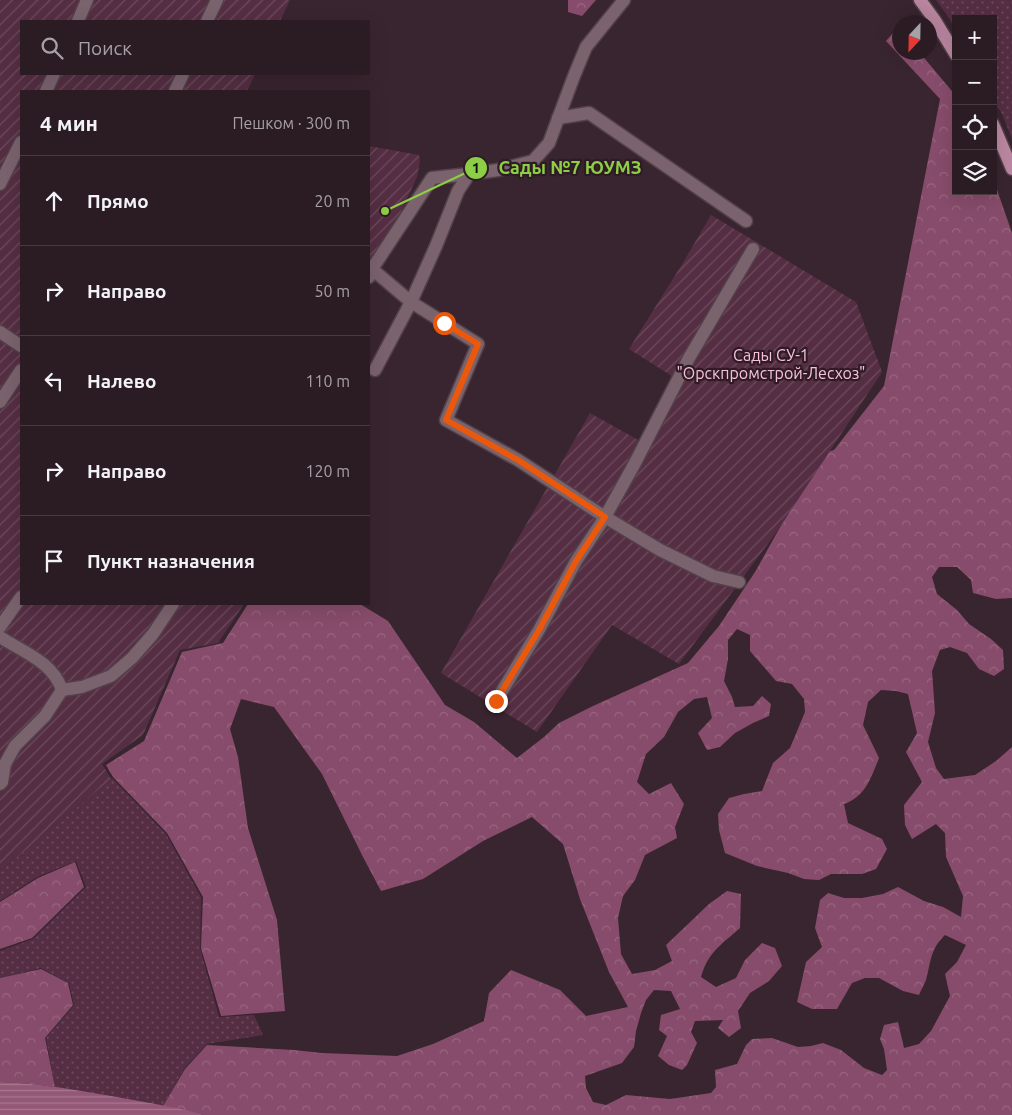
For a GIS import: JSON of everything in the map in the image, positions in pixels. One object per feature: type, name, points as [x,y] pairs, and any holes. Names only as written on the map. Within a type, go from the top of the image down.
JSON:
[{"type":"main road","points":[[920,0],[952,48]]},
{"type":"main road","points":[[997,133],[1012,169]]},
{"type":"lane","points":[[78,20],[87,0]]},
{"type":"lane","points":[[208,20],[217,0]]},
{"type":"lane","points":[[624,0],[586,47],[549,144],[533,161],[498,170],[432,178],[371,273],[411,302],[478,344],[446,420],[518,460],[605,517],[660,550],[713,576],[739,582]]},
{"type":"lane","points":[[46,90],[54,75]]},
{"type":"lane","points":[[176,90],[183,75]]},
{"type":"lane","points":[[558,118],[589,113],[746,221]]},
{"type":"lane","points":[[0,184],[20,144]]},
{"type":"lane","points":[[375,370],[411,302],[458,191],[469,174]]},
{"type":"lane","points":[[496,701],[539,630],[576,561],[605,517],[689,358],[753,249]]},
{"type":"lane","points":[[0,332],[20,345]]},
{"type":"lane","points":[[0,402],[20,372]]},
{"type":"lane","points":[[0,627],[20,598]]},
{"type":"lane","points":[[0,784],[5,764],[15,746],[45,716],[62,690],[82,687],[111,676],[132,658],[153,634],[172,605]]},
{"type":"lane","points":[[0,637],[40,660],[59,680],[62,690]]},
{"type":"green space","points":[[0,0],[290,0],[280,20],[20,20],[20,75],[255,75],[247,90],[20,90],[20,605],[243,605],[218,643],[180,650],[143,735],[102,764],[111,779],[0,871]]},
{"type":"green space","points":[[568,0],[596,0],[582,16],[568,12]]},
{"type":"green space","points":[[936,0],[1012,0],[1012,139],[997,106],[997,15],[952,15],[952,23]]},
{"type":"green space","points":[[892,34],[892,47],[886,41]]},
{"type":"green space","points":[[904,60],[926,60],[952,91],[952,195],[997,195],[997,190],[1012,233],[1012,598],[996,599],[973,593],[971,580],[957,567],[939,567],[932,577],[937,594],[957,610],[969,624],[1003,650],[1004,669],[994,676],[979,669],[967,653],[950,647],[940,650],[932,671],[935,713],[928,742],[936,768],[944,779],[975,775],[996,761],[1012,747],[1012,1115],[204,1115],[163,1106],[185,1069],[207,1045],[397,1056],[433,1044],[484,1021],[489,993],[511,970],[560,990],[586,1016],[628,1007],[609,972],[580,899],[563,844],[532,817],[483,841],[423,879],[381,891],[322,774],[274,707],[241,699],[230,729],[238,757],[248,828],[277,920],[285,1011],[221,1016],[201,948],[203,897],[167,833],[113,777],[106,765],[144,741],[182,652],[223,643],[247,605],[362,605],[388,621],[445,705],[474,722],[517,758],[559,723],[688,663],[719,626],[755,572],[821,454],[834,450],[884,386],[940,99]],"holes":[[[737,629],[750,635],[750,651],[776,681],[792,684],[804,699],[805,712],[790,748],[773,763],[762,791],[729,798],[718,814],[719,830],[725,853],[757,866],[788,873],[804,879],[819,880],[831,874],[862,874],[876,869],[887,849],[882,839],[848,823],[844,804],[862,792],[879,758],[863,725],[868,702],[881,690],[896,691],[908,694],[917,733],[906,752],[922,782],[904,805],[905,825],[912,839],[936,824],[945,833],[946,857],[963,896],[961,917],[898,887],[883,894],[862,898],[844,898],[828,893],[820,900],[815,928],[822,947],[806,962],[797,1002],[812,1009],[837,1009],[852,983],[865,978],[879,978],[903,991],[919,995],[926,980],[936,945],[945,935],[966,945],[957,962],[945,974],[950,996],[931,1031],[919,1044],[904,1048],[898,1022],[884,1025],[880,1039],[884,1049],[887,1070],[882,1075],[864,1068],[841,1050],[823,1043],[798,1047],[772,1038],[752,1039],[746,1045],[737,1064],[715,1070],[716,1087],[711,1093],[670,1099],[626,1095],[606,1105],[593,1102],[586,1088],[585,1076],[622,1063],[634,1047],[641,1013],[646,1000],[654,990],[671,991],[680,1009],[661,1015],[659,1030],[667,1036],[658,1056],[669,1065],[682,1070],[687,1065],[697,1043],[691,1032],[695,1021],[723,1020],[718,1028],[729,1037],[741,1028],[738,1011],[750,993],[769,981],[782,966],[775,948],[762,943],[745,960],[736,978],[716,987],[701,977],[711,955],[740,928],[741,894],[727,891],[709,904],[666,945],[672,961],[655,970],[632,974],[621,954],[618,918],[623,896],[635,880],[645,855],[677,838],[675,827],[684,804],[671,783],[649,794],[637,782],[646,754],[664,737],[678,712],[694,699],[707,697],[712,718],[698,733],[707,750],[720,747],[735,733],[769,716],[771,704],[762,696],[753,706],[735,707],[724,681],[728,659],[728,640]]]},
{"type":"green space","points":[[370,146],[419,155],[420,161],[417,177],[370,279]]},
{"type":"green space","name":"Сады СУ-1 \"Орскпромстрой-Лесхоз\"","points":[[711,215],[856,302],[882,372],[778,530],[679,664],[612,625],[537,732],[441,673],[590,413],[640,441],[675,378],[629,349]]},
{"type":"green space","points":[[112,778],[166,834],[201,897],[200,948],[219,1017],[254,1015],[263,1035],[207,1044],[184,1069],[163,1106],[55,1087],[46,1038],[74,1005],[69,983],[41,968],[0,978],[0,951],[33,939],[86,887],[76,861],[37,877],[0,901],[0,871]]},
{"type":"green space","points":[[75,862],[84,887],[32,938],[0,949],[0,902],[38,878]]},
{"type":"green space","points":[[41,969],[68,983],[73,1005],[45,1038],[55,1087],[0,1082],[0,978]]},
{"type":"shaded area","points":[[0,1082],[77,1090],[163,1105],[204,1115],[0,1115]]},
{"type":"place","name":"Сады №7 ЮУМЗ","points":[[385,211]]},
{"type":"route","points":[[444,323],[478,344],[446,420],[518,460],[605,517],[576,561],[539,630],[496,701]]}]
